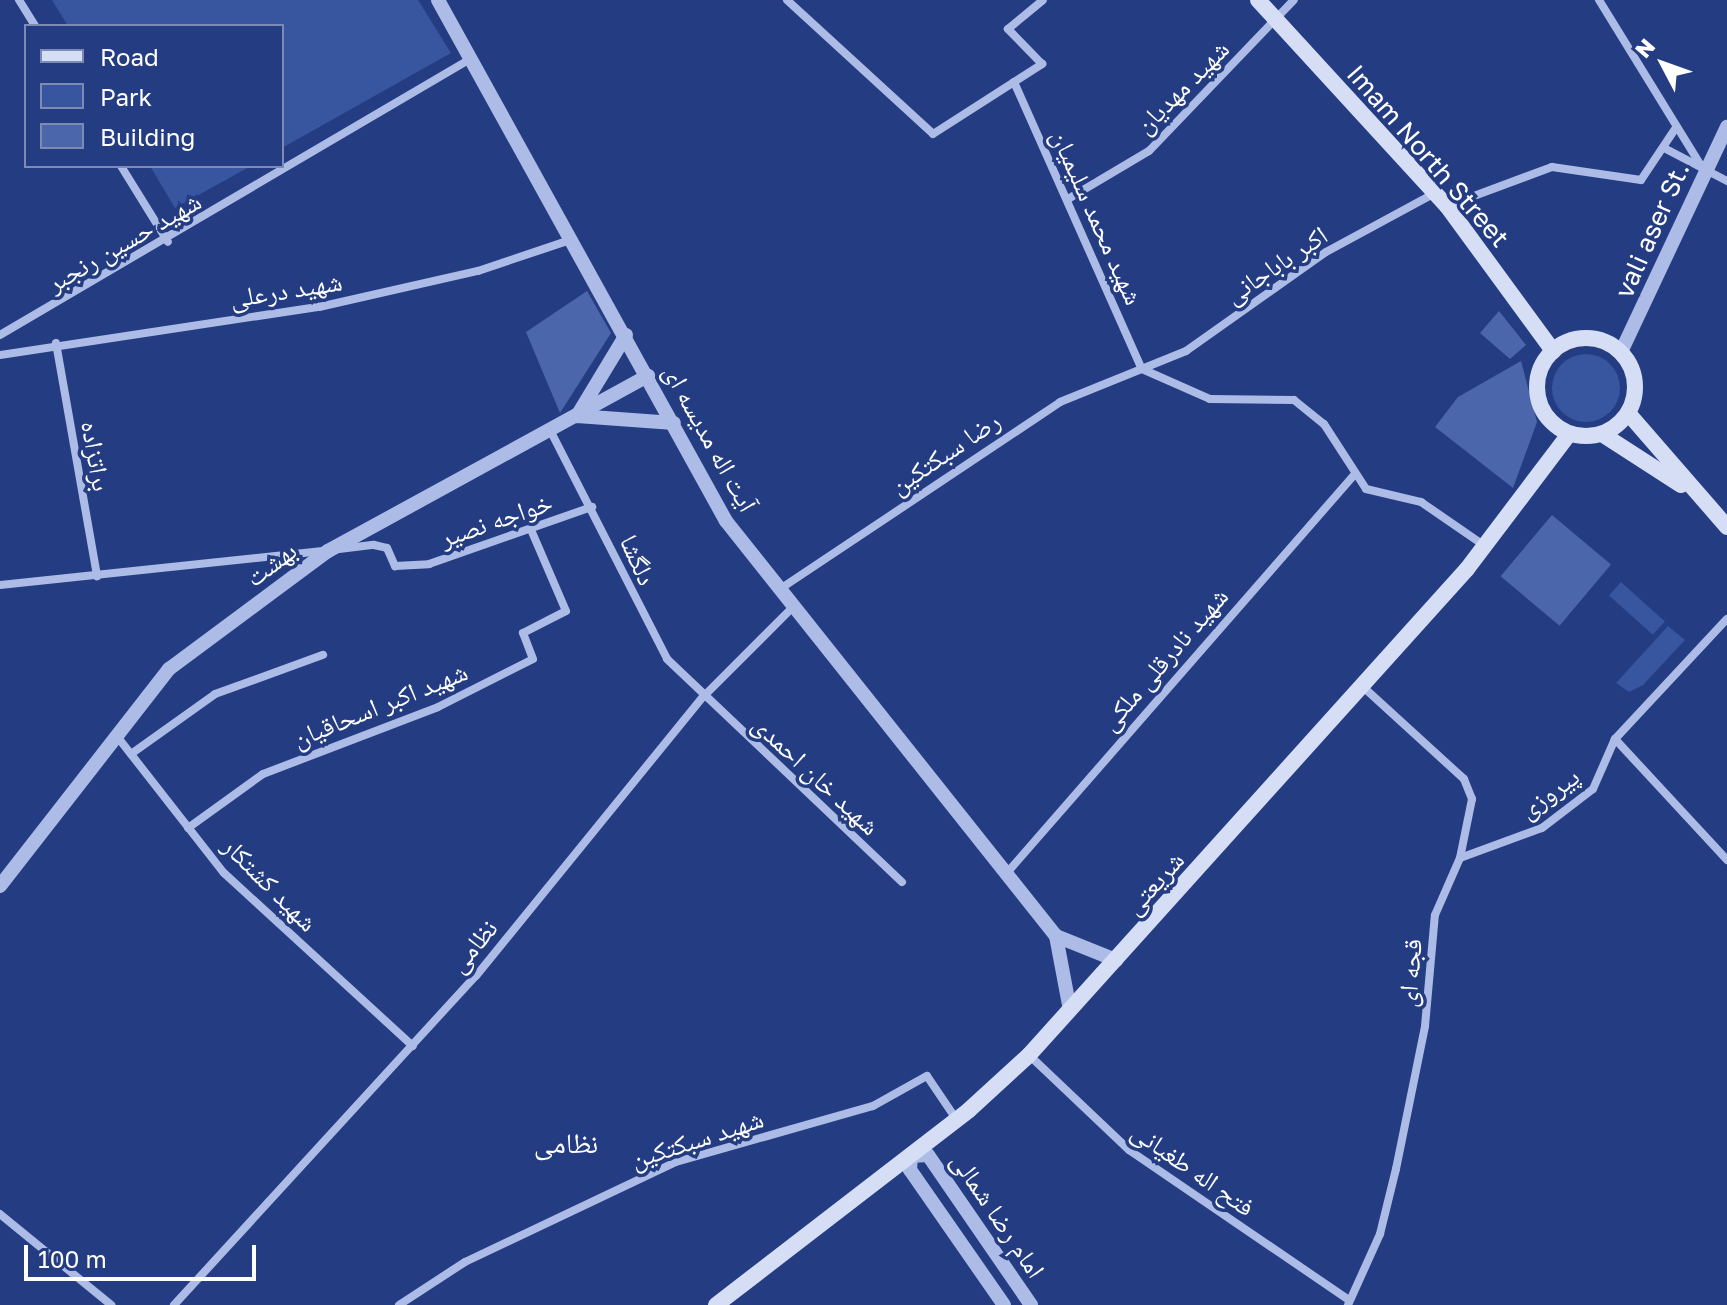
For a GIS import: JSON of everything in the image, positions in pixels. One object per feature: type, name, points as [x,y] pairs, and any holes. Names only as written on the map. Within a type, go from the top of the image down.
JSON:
[{"type":"main road","name":"Imam North Street","points":[[1258,0],[1441,200],[1553,351]]},
{"type":"main road","points":[[1602,434],[1628,413],[1635,381],[1621,352],[1579,338],[1553,351],[1537,380],[1543,413],[1569,434],[1602,434],[1696,495]]},
{"type":"main road","points":[[1628,413],[1696,495],[1727,527]]},
{"type":"main road","name":"شریعتی","points":[[716,1305],[911,1156],[1029,1055],[1485,546],[1569,434]]},
{"type":"street","points":[[19,0],[34,24]]},
{"type":"street","points":[[787,0],[933,134],[1042,64],[1008,29],[1043,0]]},
{"type":"street","name":"شهید مهدیان","points":[[1068,199],[1149,151],[1294,0]]},
{"type":"street","points":[[1599,0],[1675,129],[1704,171]]},
{"type":"street","name":"آیت اله مدیسه ای","points":[[441,1],[726,521],[1056,936]]},
{"type":"street","name":"شهید حسین رنجبر","points":[[0,335],[168,242],[472,58]]},
{"type":"street","name":"شهید محمد سلیمیان","points":[[1014,82],[1142,369]]},
{"type":"street","name":"vali aser St.","points":[[1621,352],[1727,127]]},
{"type":"street","points":[[1675,129],[1666,149],[1727,181]]},
{"type":"street","name":"اکبر باباجانی","points":[[1142,369],[1186,351],[1326,252],[1441,200],[1552,167],[1641,180],[1666,149]]},
{"type":"street","points":[[122,168],[168,242]]},
{"type":"street","name":"شهید درعلی","points":[[0,355],[56,343],[319,307],[478,271],[573,239]]},
{"type":"street","points":[[626,335],[577,416],[674,423]]},
{"type":"street","name":"براتزاده","points":[[56,343],[97,576]]},
{"type":"street","points":[[1142,369],[1210,399],[1294,400],[1324,424],[1366,489],[1421,502],[1485,546]]},
{"type":"street","name":"رضا سبکتکین","points":[[780,589],[1060,402],[1142,369]]},
{"type":"street","name":"بهشت","points":[[0,886],[169,669],[328,551],[648,376]]},
{"type":"street","name":"دلگشا","points":[[550,430],[592,507],[644,623],[703,697]]},
{"type":"street","name":"شهید نادرقلی ملکی","points":[[1006,874],[1355,474]]},
{"type":"street","name":"خواجه نصیر","points":[[328,551],[374,545],[387,548],[395,566],[429,564],[532,532],[592,507]]},
{"type":"street","name":"شهید اکبر اسحاقیان","points":[[188,828],[263,774],[438,707],[533,659],[523,633],[566,611],[532,532]]},
{"type":"street","points":[[0,585],[328,551]]},
{"type":"street","name":"نظامی","points":[[174,1305],[413,1046],[703,697],[794,606]]},
{"type":"street","name":"پیروزی","points":[[1460,858],[1542,828],[1593,789],[1615,739],[1727,619]]},
{"type":"street","points":[[131,754],[215,694],[323,655]]},
{"type":"street","name":"قجه ای","points":[[1349,1303],[1380,1234],[1396,1169],[1425,1026],[1435,915],[1460,858],[1472,799],[1464,779],[1362,686]]},
{"type":"street","name":"شهید خان احمدی","points":[[703,697],[902,882]]},
{"type":"street","name":"شهید کشتکار","points":[[116,735],[224,873],[413,1046]]},
{"type":"street","points":[[1615,739],[1727,860]]},
{"type":"street","points":[[1056,936],[1116,960]]},
{"type":"street","points":[[1056,936],[1070,1010]]},
{"type":"street","name":"فتح اله طغیانی","points":[[1029,1055],[1129,1150],[1349,1303]]},
{"type":"street","name":"شهید سبکتکین","points":[[399,1305],[465,1262],[676,1162],[873,1106],[927,1076],[956,1120]]},
{"type":"street","name":"امام رضا شمالی","points":[[1004,1305],[910,1170],[911,1156],[928,1155],[1031,1305]]},
{"type":"street","points":[[0,1214],[111,1305]]},
{"type":"green space","points":[[52,0],[418,0],[451,53],[284,147],[284,24],[67,24]]},
{"type":"green space","points":[[151,168],[247,168],[175,208]]},
{"type":"green space","points":[[1586,354],[1610,364],[1620,388],[1610,412],[1586,422],[1562,412],[1552,388],[1562,364]]},
{"type":"green space","points":[[1621,582],[1665,621],[1653,635],[1609,595]]},
{"type":"green space","points":[[1668,626],[1685,640],[1643,685],[1629,692],[1616,683]]},
{"type":"building","points":[[587,291],[611,333],[560,413],[526,332]]},
{"type":"building","points":[[1499,311],[1526,345],[1510,359],[1480,333]]},
{"type":"building","points":[[1521,361],[1537,422],[1513,488],[1435,427],[1458,397]]},
{"type":"building","points":[[1552,515],[1611,564],[1560,626],[1501,576]]},
{"type":"district","name":"نظامی","points":[[566,1143]]}]
